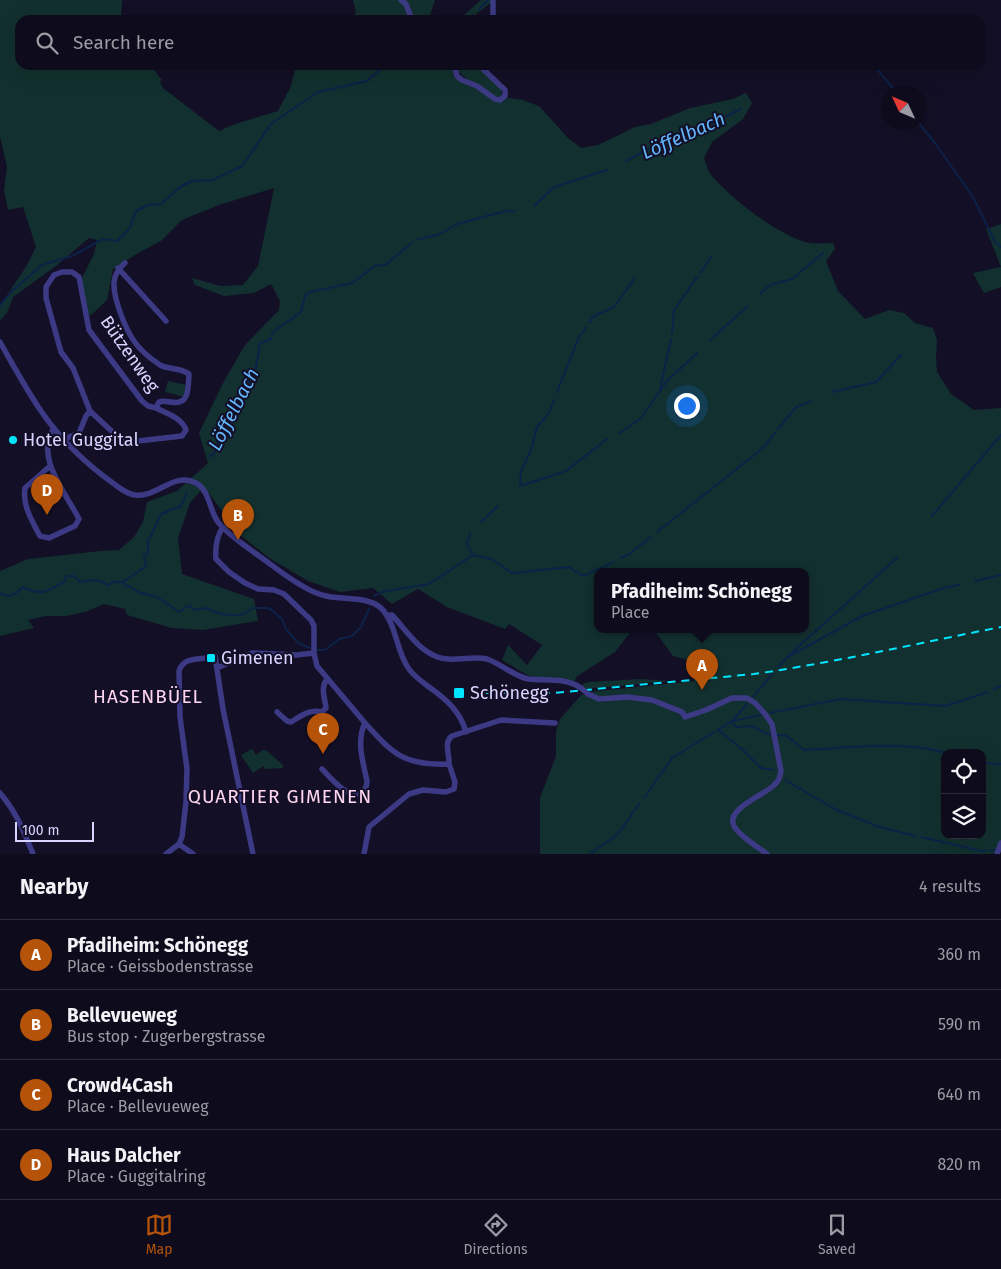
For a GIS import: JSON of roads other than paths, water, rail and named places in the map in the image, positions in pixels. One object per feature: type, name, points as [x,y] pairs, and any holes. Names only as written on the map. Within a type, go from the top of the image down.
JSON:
[{"type":"street","points":[[401,0],[406,4],[410,15]]},
{"type":"street","points":[[493,0],[493,15]]},
{"type":"street","points":[[455,70],[457,76],[462,80],[477,86],[495,100],[500,100],[505,96],[505,90],[484,70]]},
{"type":"street","points":[[64,440],[79,433],[90,411],[119,438],[129,442],[182,436],[186,430],[184,424],[177,418],[156,408],[159,402],[163,400],[172,403],[185,400],[188,394],[189,374],[182,369],[162,366],[134,342],[115,294],[114,281],[118,268],[126,263]]},
{"type":"street","points":[[118,268],[166,321]]},
{"type":"street","name":"Bützenweg","points":[[90,411],[73,368],[61,352],[46,298],[46,287],[49,281],[54,275],[62,272],[72,272],[79,277],[89,330],[142,401],[148,406],[156,408]]},
{"type":"street","points":[[0,342],[34,400],[54,428],[94,468],[122,490],[131,494],[142,495],[182,480],[194,482],[206,493],[214,515],[223,527],[287,577],[326,596],[375,603],[387,615],[407,666],[416,677],[450,704],[463,721],[466,732]]},
{"type":"street","points":[[50,466],[25,488],[23,498],[40,536],[49,538],[76,526],[79,519],[50,466],[47,444],[54,428]]},
{"type":"street","points":[[223,527],[218,534],[216,543],[216,559],[229,572],[258,590],[274,590],[284,594],[311,620],[314,626],[314,653],[317,666],[387,747],[401,756],[422,764],[449,764]]},
{"type":"street","points":[[387,615],[392,615],[419,645],[438,658],[447,660],[483,658],[500,664],[527,679],[567,681],[599,699],[627,697],[652,700],[682,712],[685,717],[732,698],[741,697],[755,703],[766,714],[772,724],[781,771],[780,778],[769,790],[740,808],[732,818],[733,825],[738,831],[767,854]]},
{"type":"street","points":[[217,668],[252,653],[296,655],[314,653]]},
{"type":"street","points":[[166,854],[179,844],[183,832],[187,784],[186,759],[180,717],[179,671],[181,665],[186,661],[215,656],[223,709],[253,854]]},
{"type":"street","points":[[277,712],[287,721],[291,722],[314,710],[322,712],[326,708],[323,684],[327,679]]},
{"type":"street","points":[[364,854],[369,827],[409,794],[423,790],[446,792],[454,789],[455,782],[449,764],[447,744],[449,739],[502,720],[555,723]]},
{"type":"street","points":[[322,769],[338,786],[347,792],[354,794],[363,792],[367,787],[361,740],[362,729],[365,723]]},
{"type":"street","points":[[0,793],[12,807],[33,854]]},
{"type":"street","points":[[997,854],[1001,843]]},
{"type":"street","points":[[179,844],[193,854]]},
{"type":"waterway","points":[[479,9],[488,0]]},
{"type":"waterway","points":[[0,305],[12,291],[42,265],[72,256],[103,239],[117,241],[129,229],[136,211],[148,205],[161,204],[180,187],[192,181],[213,180],[242,166],[271,124],[318,92],[367,81],[380,70]]},
{"type":"waterway","points":[[878,70],[890,85]]},
{"type":"waterway","name":"Löffelbach","points":[[626,161],[673,136],[694,132],[741,109]]},
{"type":"waterway","points":[[924,130],[973,197],[995,242],[1001,247]]},
{"type":"waterway","name":"Löffelbach","points":[[534,206],[554,187],[607,170]]},
{"type":"waterway","name":"Löffelbach","points":[[418,239],[438,235],[457,224],[506,211],[514,211]]},
{"type":"waterway","name":"Löffelbach","points":[[209,456],[213,455],[217,448],[219,433],[228,424],[238,399],[255,373],[260,343],[271,339],[273,332],[301,312],[305,296],[310,292],[352,283],[375,266],[385,265],[412,243]]},
{"type":"waterway","points":[[760,294],[770,285],[792,279],[823,253]]},
{"type":"waterway","points":[[700,273],[712,256]]},
{"type":"waterway","points":[[672,334],[674,310],[697,277]]},
{"type":"waterway","points":[[589,323],[594,316],[614,307],[634,279]]},
{"type":"waterway","points":[[710,340],[748,306]]},
{"type":"waterway","points":[[557,392],[579,337],[586,327]]},
{"type":"waterway","points":[[660,390],[671,339]]},
{"type":"waterway","points":[[620,433],[641,418],[667,381],[697,353]]},
{"type":"waterway","points":[[832,392],[876,382],[901,355]]},
{"type":"waterway","points":[[554,400],[549,413],[537,427],[531,450],[521,471],[520,486],[566,471],[607,439]]},
{"type":"waterway","points":[[778,429],[796,407],[811,401]]},
{"type":"waterway","points":[[657,532],[763,448],[775,433]]},
{"type":"waterway","points":[[932,516],[1001,435]]},
{"type":"waterway","points":[[0,593],[10,596],[23,587],[44,592],[64,582],[67,576],[74,576],[80,582],[97,580],[107,585],[114,582],[123,582],[146,566],[144,556],[148,553],[148,539],[161,514],[181,506],[187,493]]},
{"type":"waterway","points":[[481,522],[498,506]]},
{"type":"waterway","points":[[374,596],[382,592],[429,584],[473,555],[467,545],[470,533]]},
{"type":"waterway","points":[[621,558],[651,537]]},
{"type":"waterway","points":[[473,555],[492,559],[512,573],[569,567],[583,576],[594,571]]},
{"type":"waterway","points":[[788,656],[898,557]]},
{"type":"waterway","points":[[601,568],[614,562]]},
{"type":"waterway","points":[[975,581],[1001,575]]},
{"type":"waterway","points":[[123,582],[126,586],[138,592],[157,597],[179,612],[189,605],[195,610],[208,608],[226,615],[246,613],[252,608],[269,608],[282,619],[286,629],[298,643],[310,648]]},
{"type":"waterway","points":[[778,667],[786,658],[862,616],[944,588],[959,585]]},
{"type":"waterway","points":[[317,650],[325,650],[339,639],[352,636],[361,627],[369,609]]},
{"type":"waterway","points":[[753,697],[772,674]]},
{"type":"waterway","points":[[994,689],[1001,686]]},
{"type":"waterway","points":[[770,713],[841,699],[945,706],[988,692]]},
{"type":"waterway","points":[[747,704],[732,721],[718,730],[742,749],[761,768],[774,770]]},
{"type":"waterway","points":[[761,715],[732,721],[736,727],[752,726],[767,734],[787,736],[804,750],[894,746],[941,752]]},
{"type":"waterway","points":[[644,798],[672,758],[714,732]]},
{"type":"waterway","points":[[986,763],[1001,764]]},
{"type":"waterway","points":[[785,780],[835,809],[879,827],[916,836]]},
{"type":"waterway","points":[[590,854],[618,834],[639,804]]},
{"type":"waterway","points":[[921,837],[982,851],[987,850]]},
{"type":"railway","points":[[472,693],[554,693],[754,674],[847,658],[1001,627]]},
{"type":"place","name":"Hotel Guggital","points":[[13,440]]},
{"type":"place","name":"Haus Dalcher","points":[[47,515]]},
{"type":"place","name":"Bellevueweg","points":[[238,540]]},
{"type":"place","name":"Gimenen","points":[[211,658]]},
{"type":"place","name":"Pfadiheim: Schönegg","points":[[702,690]]},
{"type":"place","name":"Schönegg","points":[[459,693]]},
{"type":"place","name":"Crowd4Cash","points":[[323,754]]},
{"type":"district","name":"HASENBÜEL","points":[[148,696]]},
{"type":"district","name":"QUARTIER GIMENEN","points":[[280,796]]}]
